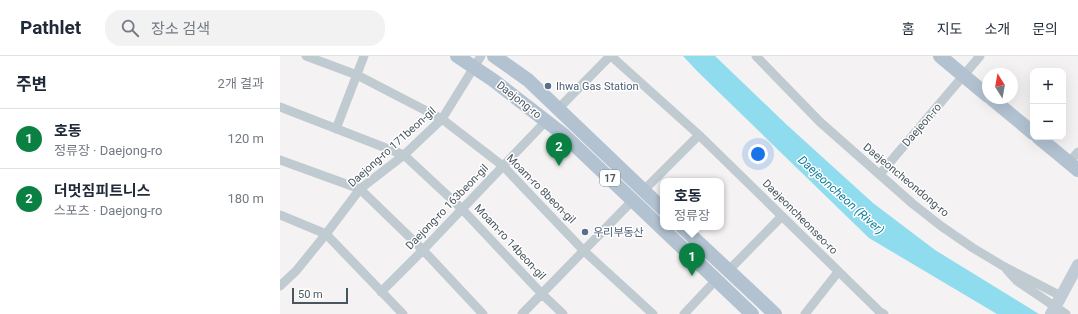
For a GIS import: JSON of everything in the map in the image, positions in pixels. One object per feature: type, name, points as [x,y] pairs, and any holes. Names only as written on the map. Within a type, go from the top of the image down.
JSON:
[{"type":"main road","name":"Daejong-ro","points":[[457,56],[478,62],[494,80],[564,136],[660,226]]},
{"type":"main road","name":"Daejong-ro","points":[[494,56],[528,80],[660,206]]},
{"type":"main road","points":[[940,56],[982,91]]},
{"type":"main road","points":[[998,104],[1030,130]]},
{"type":"main road","points":[[1042,140],[1073,166]]},
{"type":"main road","name":"Daejong-ro","points":[[664,230],[752,314]]},
{"type":"main road","points":[[685,230],[775,314]]},
{"type":"main road","points":[[1051,314],[1078,265]]},
{"type":"street","name":"Moam-ro 8beon-gil","points":[[306,56],[357,75],[442,119],[503,166],[584,251],[653,314]]},
{"type":"street","points":[[336,129],[364,56]]},
{"type":"street","name":"Daejong-ro","points":[[558,108],[611,56]]},
{"type":"street","name":"Daejeoncheonseo-ro","points":[[611,56],[699,135],[838,272],[884,314]]},
{"type":"street","name":"Daejeoncheondong-ro","points":[[756,56],[820,122],[913,204],[973,248],[1060,298]]},
{"type":"street","name":"Daejeon-ro","points":[[880,174],[980,56]]},
{"type":"street","name":"Daejong-ro 171beon-gil","points":[[280,286],[296,271],[360,189],[404,155],[442,119],[478,62]]},
{"type":"street","points":[[280,107],[404,155]]},
{"type":"street","name":"Daejong-ro 163beon-gil","points":[[381,292],[546,121]]},
{"type":"street","points":[[644,190],[699,135]]},
{"type":"street","points":[[1073,166],[1078,152]]},
{"type":"street","name":"Moam-ro 14beon-gil","points":[[404,155],[462,209],[542,294],[564,314]]},
{"type":"street","points":[[280,160],[360,189],[423,250],[483,314]]},
{"type":"street","points":[[522,314],[633,200]]},
{"type":"street","points":[[280,215],[326,234],[403,314]]},
{"type":"street","points":[[728,271],[782,216]]},
{"type":"street","points":[[1003,266],[1017,281],[1066,314]]},
{"type":"street","points":[[805,314],[838,272]]},
{"type":"street","points":[[684,314],[716,280]]},
{"type":"water","name":"Daejeoncheon (River)","points":[[683,56],[715,56],[787,125],[873,203],[935,250],[1039,314],[997,314],[869,238]]},
{"type":"place","name":"Ihwa Gas Station","points":[[548,86]]},
{"type":"place","name":"더멋짐피트니스","points":[[559,166]]},
{"type":"place","name":"우리부동산","points":[[585,232]]},
{"type":"place","name":"호동","points":[[692,276]]}]
